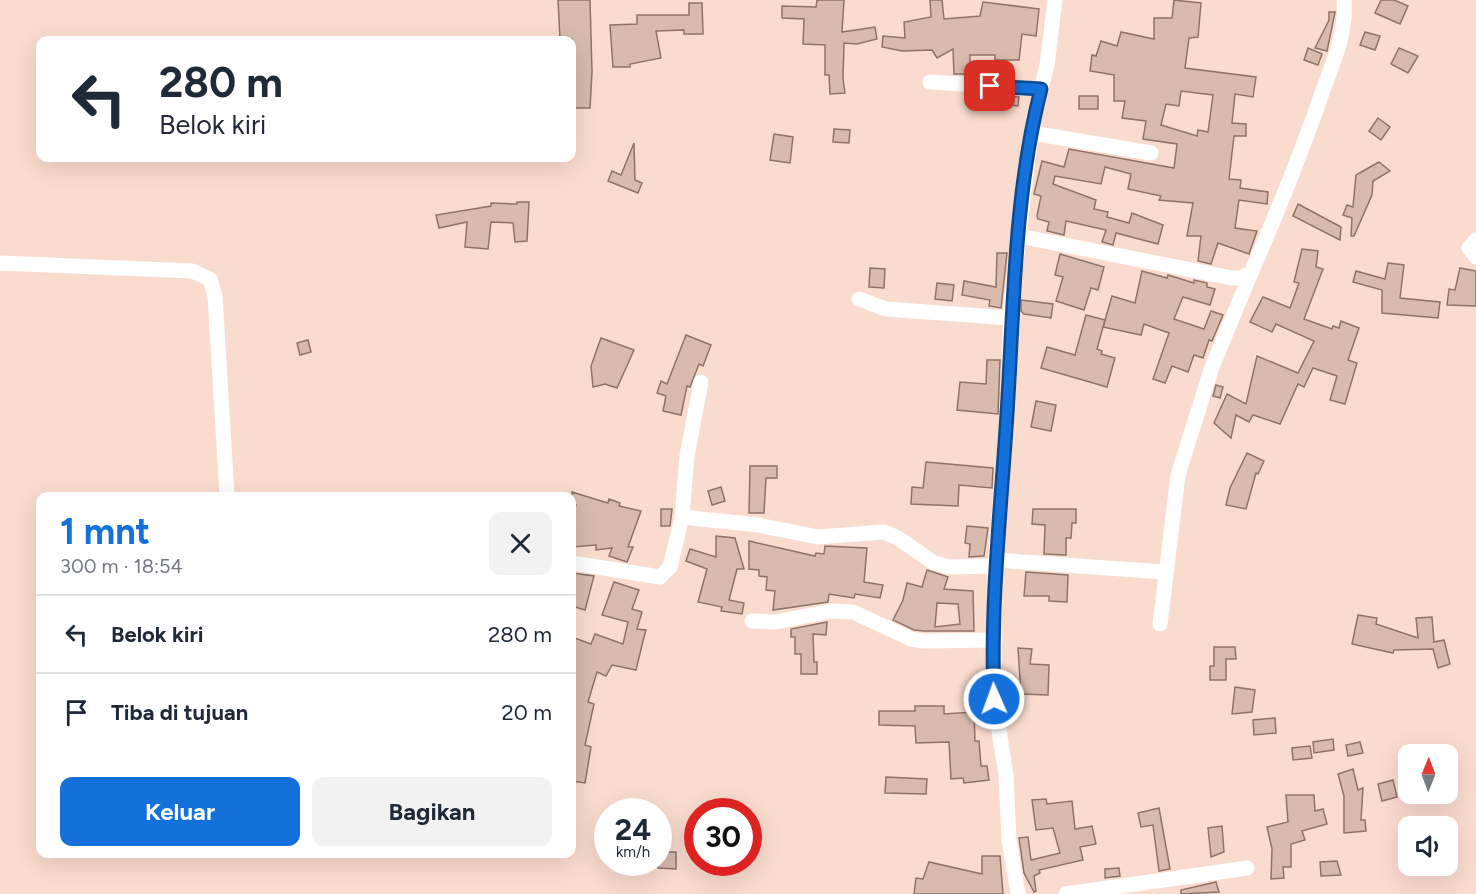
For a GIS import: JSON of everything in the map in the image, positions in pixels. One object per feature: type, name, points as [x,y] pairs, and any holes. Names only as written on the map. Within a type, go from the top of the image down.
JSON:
[{"type":"street","points":[[1018,894],[1009,840],[1006,775],[994,699],[992,656],[995,640],[996,563],[1007,416],[1010,318],[1032,133],[1055,0]]},
{"type":"street","points":[[1160,624],[1164,572],[1178,475],[1212,367],[1298,164],[1339,44],[1346,15],[1344,0]]},
{"type":"street","points":[[930,82],[1041,89]]},
{"type":"street","points":[[1032,133],[1151,153]]},
{"type":"street","points":[[1019,236],[1232,278],[1241,278],[1251,273]]},
{"type":"street","points":[[1476,240],[1469,248],[1476,257]]},
{"type":"street","points":[[0,263],[192,271],[210,279],[215,296],[227,492]]},
{"type":"street","points":[[859,299],[886,309],[1010,318]]},
{"type":"street","points":[[576,564],[660,577],[670,567],[682,517],[687,456],[701,382]]},
{"type":"street","points":[[682,517],[758,525],[818,537],[884,532],[898,538],[934,563],[950,567],[996,563],[1164,572]]},
{"type":"street","points":[[752,621],[775,622],[832,611],[853,612],[911,639],[924,641],[995,640]]},
{"type":"street","points":[[1066,894],[1247,868]]},
{"type":"building","points":[[558,0],[590,0],[592,72],[590,108],[576,108],[576,36],[560,36]]},
{"type":"building","points":[[817,0],[844,0],[842,32],[875,27],[877,39],[857,44],[844,43],[845,93],[830,94],[829,75],[825,75],[825,45],[803,44],[804,19],[782,18],[782,6],[816,7]]},
{"type":"building","points":[[930,0],[942,0],[944,19],[980,16],[983,2],[1039,9],[1036,36],[1022,34],[1019,60],[995,60],[995,55],[970,55],[970,74],[954,74],[953,49],[937,58],[932,50],[902,51],[882,47],[883,36],[905,38],[904,22],[931,17]]},
{"type":"building","points":[[1174,0],[1201,3],[1198,37],[1189,38],[1185,68],[1256,77],[1253,97],[1235,94],[1232,123],[1246,124],[1246,136],[1234,136],[1229,179],[1241,180],[1240,188],[1268,192],[1267,204],[1239,200],[1235,228],[1257,231],[1249,254],[1218,243],[1211,264],[1198,261],[1201,236],[1187,236],[1193,203],[1159,200],[1161,196],[1128,189],[1131,174],[1105,167],[1101,184],[1055,176],[1053,184],[1096,200],[1094,209],[1108,212],[1107,217],[1129,223],[1132,213],[1163,225],[1158,244],[1116,233],[1113,245],[1102,242],[1106,230],[1066,221],[1064,235],[1047,231],[1049,222],[1038,219],[1037,216],[1041,196],[1034,194],[1042,161],[1064,167],[1069,149],[1174,168],[1177,144],[1143,139],[1146,121],[1122,118],[1125,101],[1114,101],[1114,75],[1090,71],[1092,55],[1096,56],[1101,41],[1117,46],[1121,32],[1154,39],[1154,18],[1172,18]],"holes":[[[1181,91],[1213,95],[1208,132],[1198,130],[1197,136],[1161,125],[1166,104],[1179,106]]]},
{"type":"building","points":[[1381,0],[1394,0],[1408,6],[1400,24],[1375,13]]},
{"type":"building","points":[[689,3],[702,3],[703,34],[684,34],[684,30],[656,31],[661,58],[630,64],[630,67],[613,67],[610,25],[637,24],[637,15],[689,15]]},
{"type":"building","points":[[1329,12],[1335,12],[1327,51],[1315,48],[1329,20]]},
{"type":"building","points":[[1365,32],[1380,36],[1375,50],[1360,45]]},
{"type":"building","points":[[1308,48],[1322,54],[1318,65],[1304,60]]},
{"type":"building","points":[[1399,48],[1418,56],[1408,73],[1391,64]]},
{"type":"building","points":[[1004,96],[1019,97],[1018,106],[1003,104]]},
{"type":"building","points":[[1079,96],[1098,96],[1098,109],[1079,109]]},
{"type":"building","points":[[1378,118],[1390,127],[1381,140],[1369,131]]},
{"type":"building","points":[[834,129],[850,130],[849,143],[833,142]]},
{"type":"building","points":[[774,134],[793,137],[790,163],[770,160]]},
{"type":"building","points":[[634,143],[635,180],[642,183],[638,193],[608,181],[612,171],[621,175]]},
{"type":"building","points":[[1379,162],[1390,171],[1373,181],[1372,195],[1354,236],[1351,236],[1352,218],[1343,215],[1347,205],[1353,207],[1356,175]]},
{"type":"building","points":[[517,202],[529,202],[527,241],[515,242],[513,223],[491,222],[488,249],[465,247],[467,222],[439,228],[436,215],[491,206],[491,203],[517,204]]},
{"type":"building","points":[[1298,204],[1341,227],[1340,240],[1293,216]]},
{"type":"building","points":[[1302,249],[1318,251],[1316,267],[1323,269],[1304,319],[1332,329],[1333,326],[1339,328],[1341,321],[1359,328],[1348,360],[1357,363],[1345,404],[1330,400],[1337,376],[1313,368],[1304,387],[1298,384],[1280,424],[1253,415],[1249,422],[1236,415],[1231,438],[1214,423],[1227,394],[1246,404],[1257,356],[1298,373],[1314,341],[1276,324],[1272,332],[1250,322],[1263,297],[1290,308],[1299,283],[1294,282]]},
{"type":"building","points":[[997,253],[1007,253],[1001,308],[989,306],[990,300],[962,295],[964,281],[996,287]]},
{"type":"building","points":[[1060,254],[1104,267],[1098,290],[1091,288],[1084,310],[1056,301],[1063,277],[1055,275]]},
{"type":"building","points":[[1388,263],[1404,265],[1400,298],[1440,302],[1438,318],[1382,313],[1382,290],[1353,282],[1356,271],[1385,279]]},
{"type":"building","points":[[870,268],[885,269],[884,288],[869,287]]},
{"type":"building","points":[[1460,268],[1476,271],[1476,306],[1447,305],[1449,289],[1455,290]]},
{"type":"building","points":[[1142,271],[1167,278],[1168,275],[1194,283],[1194,280],[1207,283],[1207,287],[1215,289],[1210,305],[1183,297],[1174,319],[1204,329],[1211,311],[1223,315],[1212,341],[1209,340],[1203,358],[1194,355],[1188,372],[1172,366],[1165,383],[1153,379],[1169,333],[1144,324],[1141,335],[1103,327],[1112,296],[1135,303]]},
{"type":"building","points":[[937,283],[954,285],[952,301],[935,299]]},
{"type":"building","points":[[1021,300],[1053,304],[1051,318],[1024,314],[1021,311]]},
{"type":"building","points":[[1086,315],[1105,320],[1097,349],[1102,351],[1101,354],[1115,358],[1107,387],[1041,368],[1047,347],[1075,355]]},
{"type":"building","points":[[686,335],[711,345],[703,366],[699,364],[690,387],[687,386],[681,415],[663,411],[666,396],[657,393],[661,381],[667,384]]},
{"type":"building","points":[[601,338],[634,350],[617,388],[605,384],[593,387],[591,366]]},
{"type":"building","points":[[308,340],[311,352],[300,355],[297,343]]},
{"type":"building","points":[[987,360],[1000,360],[998,414],[957,410],[960,382],[986,384]]},
{"type":"building","points":[[1216,385],[1223,387],[1220,398],[1213,396]]},
{"type":"building","points":[[1036,401],[1056,405],[1051,431],[1031,427]]},
{"type":"building","points":[[1247,453],[1264,461],[1258,474],[1256,473],[1246,509],[1226,505],[1230,488]]},
{"type":"building","points":[[926,462],[993,468],[992,488],[959,485],[958,506],[911,504],[912,487],[923,488]]},
{"type":"building","points":[[750,466],[777,466],[777,478],[766,478],[764,513],[749,513]]},
{"type":"building","points":[[721,487],[725,501],[712,505],[708,491]]},
{"type":"building","points":[[576,493],[608,503],[609,499],[620,503],[619,506],[641,511],[628,547],[633,547],[627,562],[609,556],[612,548],[596,550],[596,545],[576,547]]},
{"type":"building","points":[[661,509],[672,509],[670,526],[661,526]]},
{"type":"building","points":[[1033,509],[1076,509],[1076,523],[1072,523],[1071,538],[1066,538],[1066,555],[1044,554],[1045,525],[1032,524]]},
{"type":"building","points":[[967,526],[988,528],[984,556],[969,557],[970,544],[965,543]]},
{"type":"building","points":[[716,536],[735,538],[744,569],[737,569],[729,600],[744,603],[742,614],[721,611],[722,607],[698,602],[707,569],[686,561],[690,549],[716,557]]},
{"type":"building","points":[[749,541],[815,556],[816,553],[824,554],[825,546],[867,548],[864,582],[883,585],[880,598],[855,594],[854,598],[829,594],[828,602],[773,610],[775,591],[766,590],[767,577],[759,576],[759,570],[749,569]]},
{"type":"building","points":[[927,570],[948,577],[944,589],[973,591],[974,631],[914,630],[893,620],[903,600],[907,583],[922,587]],"holes":[[[937,603],[958,604],[960,624],[935,627]]]},
{"type":"building","points":[[1026,572],[1068,575],[1067,602],[1049,601],[1049,596],[1024,596]]},
{"type":"building","points":[[576,574],[594,576],[585,610],[576,607]]},
{"type":"building","points":[[614,582],[639,590],[632,609],[642,612],[637,629],[646,630],[636,670],[612,665],[606,676],[597,672],[588,702],[594,704],[585,745],[591,747],[585,783],[576,782],[576,638],[591,644],[595,634],[623,644],[628,622],[602,615]]},
{"type":"building","points":[[1358,615],[1377,618],[1376,624],[1418,638],[1416,618],[1432,617],[1434,642],[1444,640],[1450,664],[1438,668],[1433,649],[1394,650],[1393,653],[1352,644]]},
{"type":"building","points":[[827,622],[826,635],[813,634],[817,674],[801,674],[801,654],[795,654],[795,637],[791,637],[791,629]]},
{"type":"building","points":[[1214,647],[1235,647],[1236,659],[1226,659],[1226,680],[1210,680],[1210,666],[1214,666]]},
{"type":"building","points":[[1018,648],[1032,649],[1030,664],[1049,665],[1048,695],[1021,694]]},
{"type":"building","points":[[1235,687],[1255,690],[1252,712],[1232,714]]},
{"type":"building","points":[[915,706],[944,706],[944,714],[974,712],[975,741],[979,741],[981,766],[987,766],[989,780],[964,783],[963,778],[951,779],[949,742],[916,743],[915,726],[879,725],[879,711],[915,711]]},
{"type":"building","points":[[1275,718],[1276,733],[1254,735],[1253,720]]},
{"type":"building","points":[[1333,739],[1334,750],[1314,753],[1313,742]]},
{"type":"building","points":[[1360,742],[1363,753],[1348,756],[1346,745]]},
{"type":"building","points":[[1310,746],[1312,758],[1293,760],[1292,748]]},
{"type":"building","points":[[1353,769],[1358,790],[1363,788],[1361,820],[1365,820],[1366,831],[1344,833],[1344,796],[1338,774]]},
{"type":"building","points":[[886,777],[927,779],[926,794],[885,793]]},
{"type":"building","points":[[1393,780],[1397,797],[1382,801],[1378,784]]},
{"type":"building","points":[[1286,795],[1314,795],[1315,811],[1323,809],[1327,824],[1302,831],[1305,840],[1291,844],[1291,867],[1283,867],[1284,878],[1271,879],[1272,849],[1267,827],[1288,822]]},
{"type":"building","points":[[1046,799],[1047,804],[1072,801],[1075,829],[1092,826],[1096,844],[1080,847],[1083,860],[1039,870],[1040,873],[1034,876],[1036,891],[1034,892],[1024,873],[1019,838],[1028,837],[1031,860],[1060,853],[1053,828],[1036,830],[1032,800]]},
{"type":"building","points":[[1159,808],[1170,869],[1159,871],[1153,825],[1141,827],[1138,813]]},
{"type":"building","points":[[1222,826],[1224,852],[1211,857],[1208,828]]},
{"type":"building","points":[[672,852],[676,852],[676,869],[672,869]]},
{"type":"building","points":[[982,856],[1000,856],[1003,894],[914,894],[916,878],[923,879],[929,862],[982,874]]},
{"type":"building","points":[[1337,861],[1341,875],[1321,876],[1320,862]]},
{"type":"building","points":[[1119,868],[1120,876],[1105,878],[1105,869]]},
{"type":"building","points":[[1216,882],[1219,892],[1181,894],[1181,890]]},
{"type":"route","points":[[990,86],[1041,89],[1027,166],[1011,305],[1008,406],[995,566],[995,640],[992,656],[994,699]]}]
